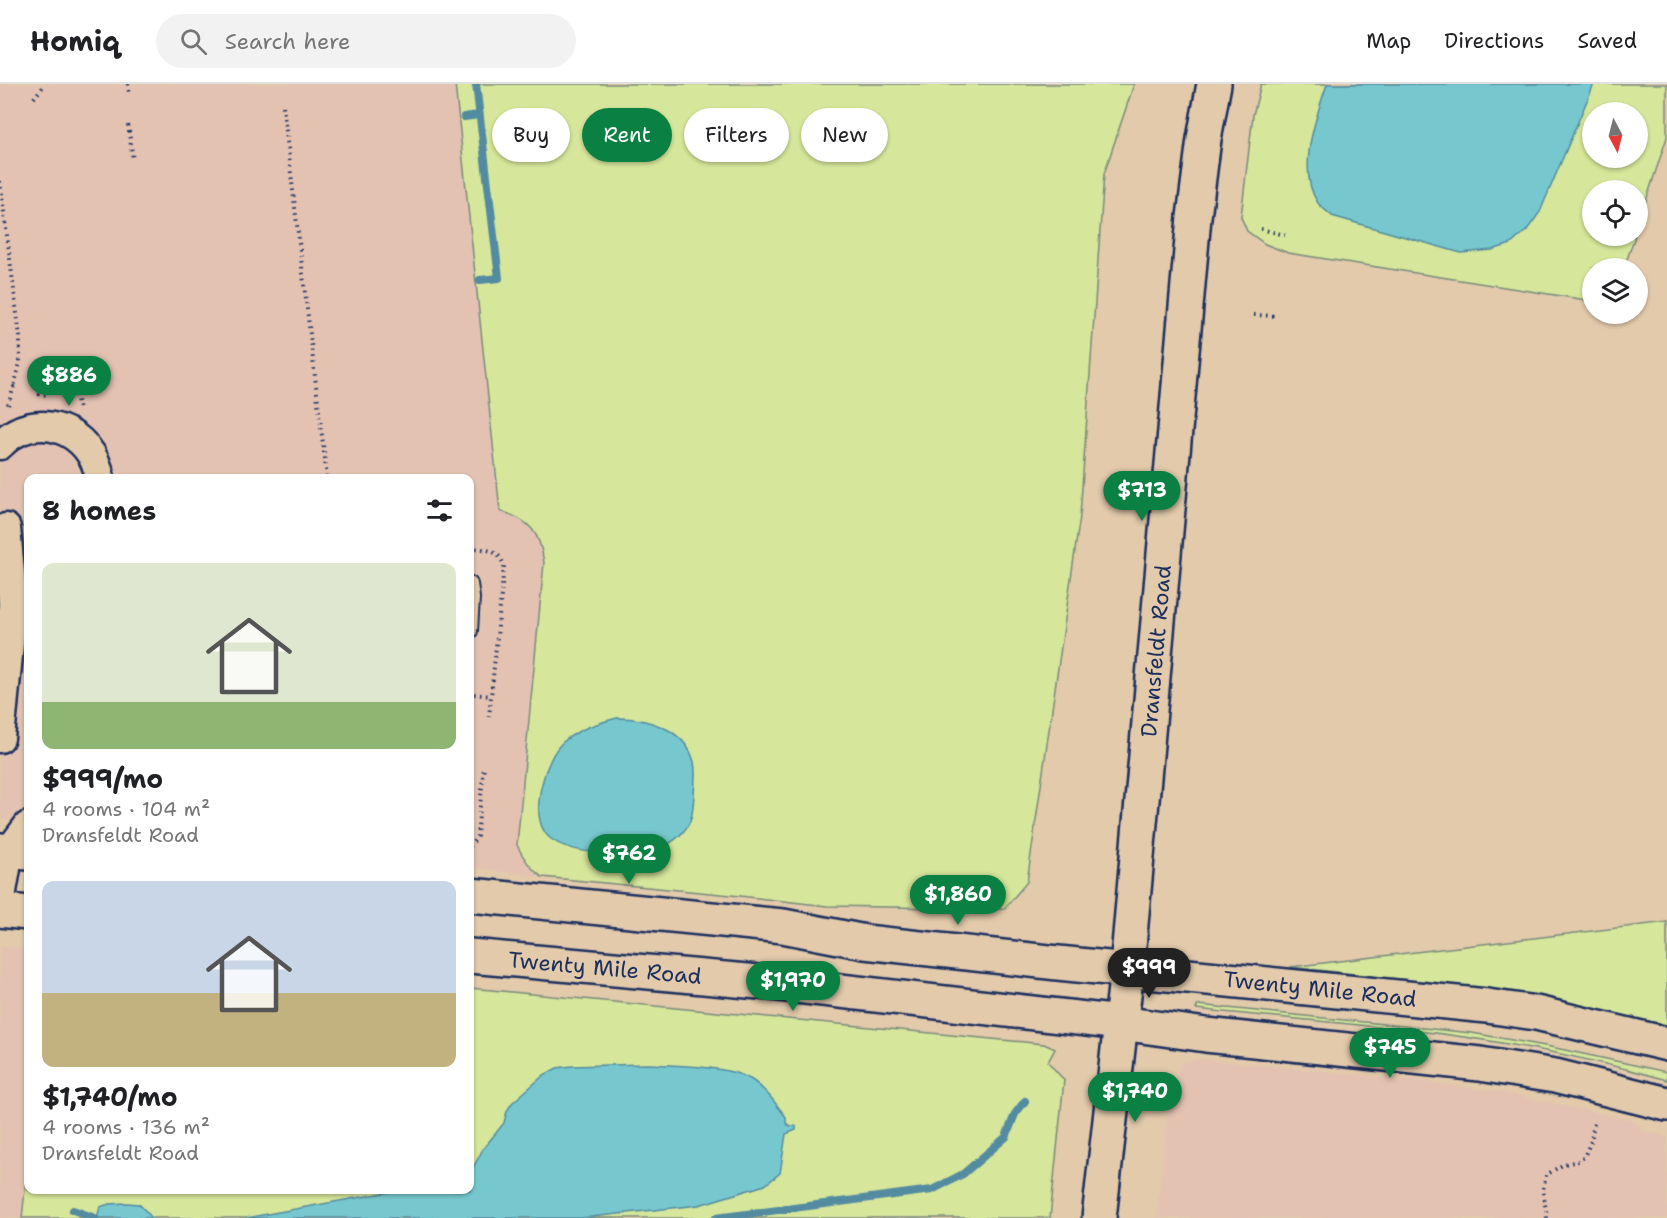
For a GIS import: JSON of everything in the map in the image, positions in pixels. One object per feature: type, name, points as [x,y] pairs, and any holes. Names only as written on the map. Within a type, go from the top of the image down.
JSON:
[{"type":"main road","name":"Dransfeldt Road","points":[[1098,1218],[1127,969],[1190,263],[1203,148],[1214,84]]},
{"type":"main road","name":"Twenty Mile Road","points":[[474,895],[783,926],[865,942],[1486,1006],[1536,1013],[1667,1044]]},
{"type":"main road","points":[[0,910],[24,913]]},
{"type":"main road","name":"Twenty Mile Road","points":[[474,956],[770,983],[1121,1023],[1206,1035],[1480,1064],[1555,1076],[1667,1104]]},
{"type":"street","points":[[0,445],[15,433],[29,428],[44,426],[58,428],[72,434],[90,450],[97,463],[99,474]]},
{"type":"street","points":[[0,738],[13,604],[11,531]]},
{"type":"street","points":[[0,903],[13,842]]},
{"type":"path","points":[[34,98],[45,84]]},
{"type":"path","points":[[128,84],[129,93]]},
{"type":"path","points":[[283,106],[327,474]]},
{"type":"path","points":[[128,125],[133,160]]},
{"type":"path","points":[[0,181],[20,337],[20,362],[16,387],[3,414]]},
{"type":"path","points":[[1261,229],[1285,235]]},
{"type":"path","points":[[1254,315],[1278,316]]},
{"type":"path","points":[[38,394],[48,395]]},
{"type":"path","points":[[474,549],[493,551],[502,558],[504,566],[489,717]]},
{"type":"path","points":[[474,694],[491,696]]},
{"type":"path","points":[[474,841],[477,836],[484,766]]},
{"type":"path","points":[[1546,1218],[1543,1190],[1546,1175],[1564,1164],[1579,1161],[1584,1157],[1591,1141],[1594,1123]]},
{"type":"shaded area","points":[[0,84],[455,84],[500,511],[522,520],[538,536],[544,563],[522,788],[522,854],[534,871],[542,877],[474,868],[474,474],[24,474],[24,822],[0,819]]},
{"type":"shaded area","points":[[0,947],[24,948],[25,1194],[22,1218],[0,1218]]},
{"type":"shaded area","points":[[1200,1059],[1414,1080],[1501,1092],[1634,1121],[1641,1130],[1667,1137],[1667,1218],[1157,1218],[1169,1098],[1181,1063]]},
{"type":"green space","points":[[455,84],[1134,84],[1104,174],[1080,516],[1027,882],[1004,909],[827,906],[542,877],[525,859],[517,845],[544,563],[540,543],[532,529],[519,519],[500,511]]},
{"type":"green space","points":[[1261,84],[1667,84],[1667,137],[1648,195],[1648,180],[1582,180],[1582,246],[1632,246],[1627,258],[1582,258],[1582,299],[1288,253],[1265,244],[1247,231],[1241,217],[1253,115]]},
{"type":"green space","points":[[1667,922],[1667,1027],[1574,1006],[1480,990],[1290,967]]},
{"type":"green space","points":[[474,988],[1044,1044],[1055,1049],[1048,1062],[1064,1080],[1050,1218],[22,1218],[25,1194],[474,1194]]},
{"type":"green space","points":[[1198,1005],[1472,1033],[1667,1072],[1667,1080],[1583,1059],[1499,1042],[1412,1030],[1196,1009]]},
{"type":"water","points":[[1327,84],[1594,84],[1586,102],[1582,102],[1582,112],[1540,212],[1527,230],[1511,244],[1492,250],[1461,253],[1332,216],[1318,203],[1312,190],[1308,160],[1314,128]]},
{"type":"water","points":[[617,718],[640,720],[663,727],[673,733],[689,750],[694,762],[695,778],[693,809],[689,824],[674,840],[664,846],[641,852],[587,851],[559,844],[548,836],[540,822],[542,784],[551,760],[563,742],[575,733]]},
{"type":"water","points":[[647,1064],[685,1066],[729,1071],[750,1079],[770,1096],[786,1117],[786,1123],[796,1126],[796,1130],[786,1134],[780,1173],[765,1185],[699,1205],[582,1218],[246,1218],[378,1194],[474,1194],[474,1165],[483,1149],[504,1123],[512,1103],[544,1075],[557,1068]]},
{"type":"water","points":[[127,1203],[139,1204],[152,1218],[97,1218],[100,1207]]},
{"type":"waterway","points":[[476,84],[499,278],[480,280]]},
{"type":"waterway","points":[[464,117],[479,115]]},
{"type":"waterway","points":[[716,1218],[932,1190],[963,1174],[1006,1137],[1015,1114],[1025,1101]]},
{"type":"waterway","points":[[73,1210],[95,1218]]}]
